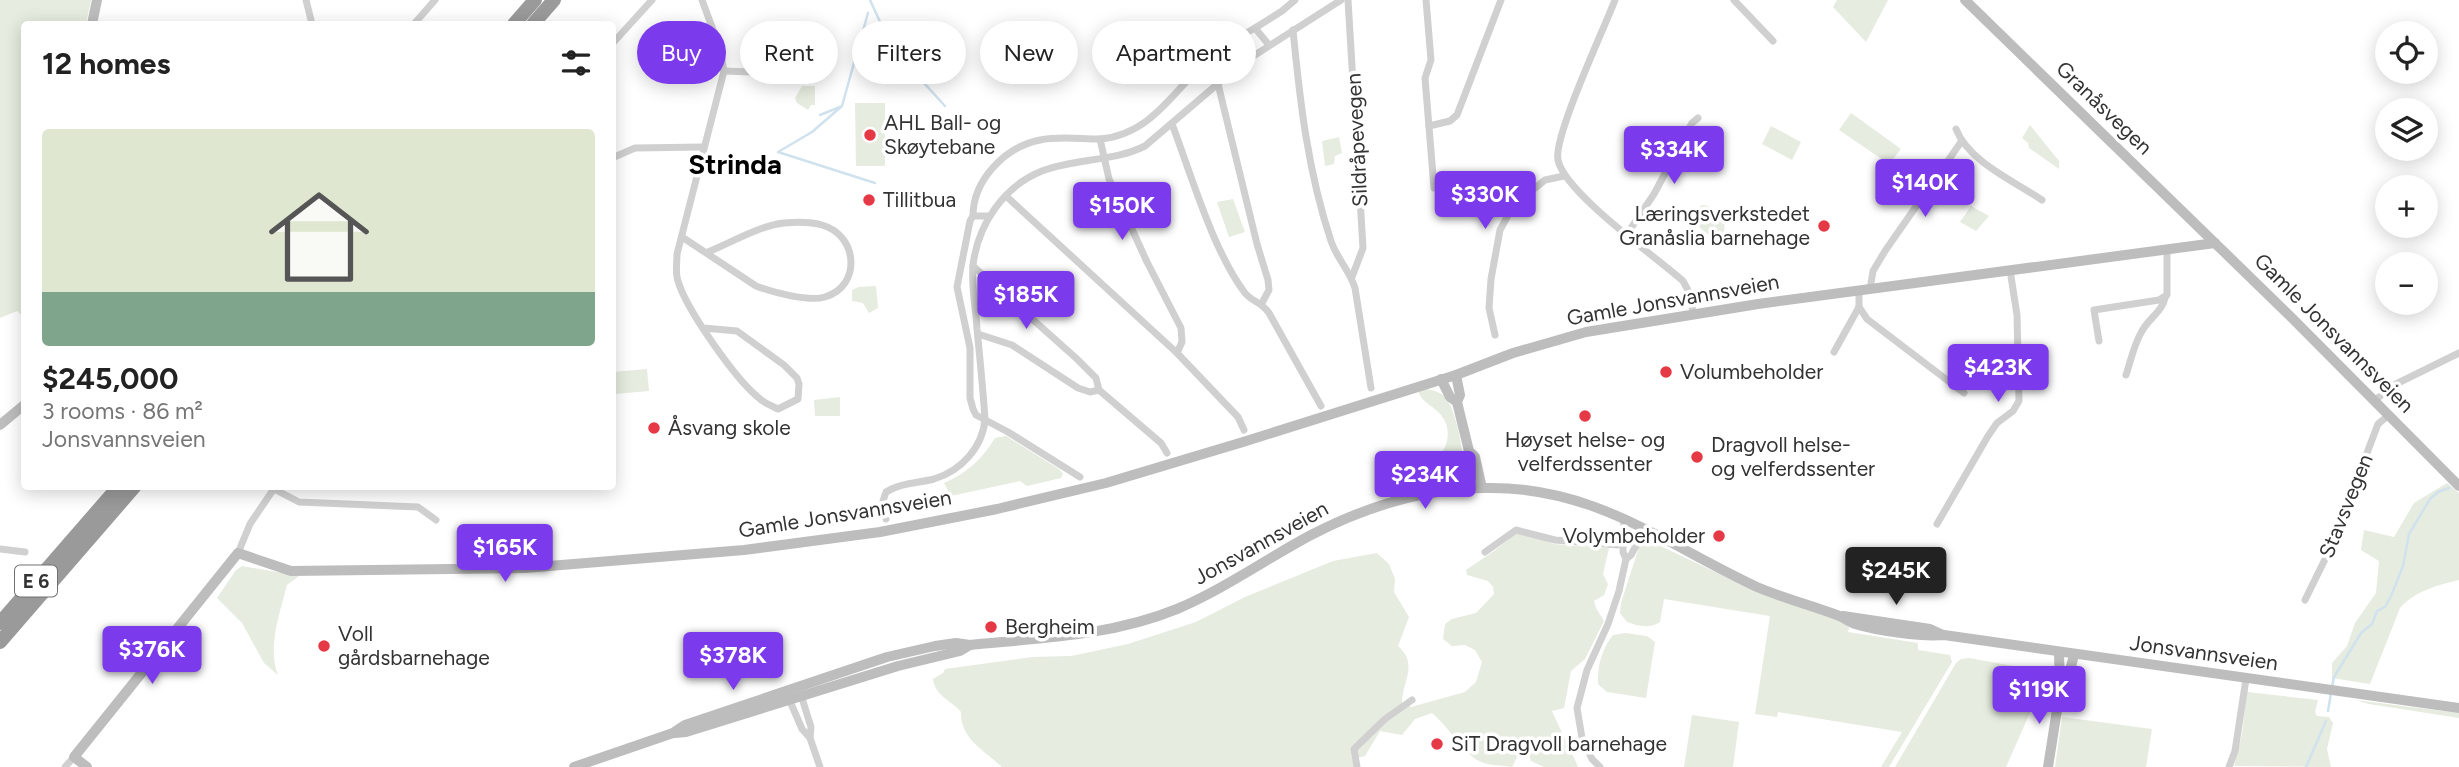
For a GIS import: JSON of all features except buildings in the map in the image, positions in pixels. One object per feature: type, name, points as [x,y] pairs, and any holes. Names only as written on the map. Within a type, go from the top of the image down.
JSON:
[{"type":"highway","points":[[517,21],[535,0]]},
{"type":"highway","points":[[536,21],[554,0]]},
{"type":"highway","name":"E 6","points":[[103,514],[116,490]]},
{"type":"highway","name":"E 6","points":[[0,642],[78,543],[103,514],[130,490]]},
{"type":"highway","name":"E 6","points":[[0,623],[78,543]]},
{"type":"street","points":[[93,21],[97,0]]},
{"type":"street","points":[[306,0],[311,21]]},
{"type":"street","points":[[417,21],[435,0]]},
{"type":"street","points":[[616,40],[652,0]]},
{"type":"street","points":[[702,0],[710,21]]},
{"type":"street","points":[[1256,27],[1295,0]]},
{"type":"street","points":[[1256,56],[1342,0]]},
{"type":"street","name":"Sildråpevegen","points":[[1348,0],[1363,248],[1352,277]]},
{"type":"street","points":[[1426,0],[1431,60],[1425,78],[1434,188]]},
{"type":"street","points":[[1429,126],[1450,121],[1457,115],[1502,0]]},
{"type":"street","points":[[1615,0],[1562,134],[1557,159],[1564,176],[1585,198],[1683,281],[1690,294],[1693,313]]},
{"type":"street","points":[[1734,0],[1773,41]]},
{"type":"street","name":"Granåsvegen","points":[[1965,0],[2215,243]]},
{"type":"street","points":[[1256,29],[1269,46]]},
{"type":"street","name":"Sildråpevegen","points":[[1293,30],[1302,113],[1316,188],[1334,250],[1352,277],[1371,388]]},
{"type":"street","points":[[704,328],[737,331],[784,365],[797,377],[798,399],[778,409],[759,399],[739,379],[704,328],[686,301],[677,279],[677,254],[720,84]]},
{"type":"street","points":[[1080,477],[976,415],[970,398],[970,348],[957,287],[973,216],[974,199],[987,175],[1005,157],[1033,142],[1056,138],[1116,137],[1137,129],[1160,112],[1185,84]]},
{"type":"street","points":[[886,519],[883,501],[886,492],[936,478],[962,463],[976,449],[984,432],[973,266],[978,242],[989,216],[1015,186],[1040,172],[1068,163],[1127,154],[1145,146],[1218,84],[1268,280],[1269,290],[1262,303]]},
{"type":"street","points":[[1627,234],[1654,194],[1692,123],[1698,118]]},
{"type":"street","points":[[1172,124],[1223,254],[1247,295],[1262,303],[1321,406]]},
{"type":"street","points":[[1956,129],[1961,142],[1977,157],[2042,200]]},
{"type":"street","points":[[1100,139],[1106,173],[1182,333],[1182,342],[1177,353]]},
{"type":"street","points":[[1834,352],[1885,251],[1961,142]]},
{"type":"street","points":[[616,156],[635,148],[703,147]]},
{"type":"street","points":[[1495,335],[1489,308],[1490,279],[1500,230],[1513,206],[1545,180],[1564,176]]},
{"type":"street","points":[[1006,195],[1177,353],[1238,417],[1244,430]]},
{"type":"street","points":[[973,216],[989,216]]},
{"type":"street","points":[[682,237],[756,286],[766,290],[822,298],[837,292],[848,276],[852,261],[842,238],[822,225],[784,223],[771,226],[708,252]]},
{"type":"street","name":"Gamle Jonsvannsveien","points":[[238,553],[291,571],[525,568],[744,550],[847,538],[997,509],[1106,482],[1456,375],[1552,341],[1614,327],[1693,313],[2215,243],[2459,486]]},
{"type":"street","points":[[2126,375],[2142,330],[2163,306],[2169,288],[2167,249]]},
{"type":"street","points":[[973,266],[1096,377],[1099,390],[1161,443],[1167,453]]},
{"type":"street","points":[[1937,524],[1988,436],[1997,423],[2013,411],[2019,401],[2017,315],[2010,270]]},
{"type":"street","points":[[2099,341],[2095,310],[2165,298]]},
{"type":"street","points":[[1859,307],[1867,319],[1964,393]]},
{"type":"street","points":[[978,334],[1007,342],[1077,388],[1090,392],[1099,390]]},
{"type":"street","points":[[2375,400],[2396,384],[2459,353]]},
{"type":"street","points":[[1456,375],[1460,395],[1457,402],[1469,451],[1475,457],[1482,488]]},
{"type":"street","points":[[1441,379],[1450,397],[1457,402]]},
{"type":"street","points":[[0,425],[21,408]]},
{"type":"street","name":"Stavsvegen","points":[[2305,600],[2332,545],[2378,424],[2389,415]]},
{"type":"street","points":[[1468,489],[1466,459],[1469,451]]},
{"type":"street","name":"Jonsvannsveien","points":[[574,767],[673,733],[685,725],[915,649],[956,643],[970,645],[1097,632],[1149,619],[1200,599],[1313,534],[1348,518],[1407,498],[1482,488],[1561,496],[1598,506],[1758,587],[1840,616],[1857,616],[1930,629],[1944,635],[2059,653],[2459,708]]},
{"type":"street","points":[[65,767],[211,590],[238,553],[250,524],[274,490]]},
{"type":"street","points":[[278,490],[299,502],[418,506],[436,520]]},
{"type":"street","points":[[1600,767],[1592,759],[1583,738],[1577,708],[1587,670],[1608,624],[1619,591],[1626,559],[1623,552],[1624,518]]},
{"type":"street","points":[[1626,559],[1631,555],[1645,528]]},
{"type":"street","points":[[1485,552],[1516,530],[1555,540],[1618,545]]},
{"type":"street","points":[[0,549],[25,552]]},
{"type":"street","name":"Jonsvannsveien","points":[[673,733],[687,732],[898,666],[960,651],[970,645]]},
{"type":"street","points":[[2048,767],[2060,691],[2059,653]]},
{"type":"street","points":[[2060,691],[2069,674],[2074,655]]},
{"type":"street","points":[[2229,767],[2235,751],[2246,679]]},
{"type":"street","points":[[810,738],[811,727],[803,696],[793,688],[788,701],[802,729],[810,738],[820,767]]},
{"type":"street","points":[[1357,767],[1354,749],[1385,719],[1412,700]]},
{"type":"street","points":[[74,757],[87,767]]},
{"type":"shaded area","points":[[0,0],[91,0],[87,21],[21,21],[21,314],[17,311],[0,318]]},
{"type":"shaded area","points":[[1837,0],[1888,0],[1866,42],[1833,7]]},
{"type":"shaded area","points":[[802,86],[815,86],[815,105],[811,105],[808,110],[797,103],[795,98]]},
{"type":"shaded area","name":"AHL Ball- og Skøytebane","points":[[855,103],[885,103],[885,166],[856,166]]},
{"type":"shaded area","points":[[1851,113],[1901,149],[1889,164],[1839,130]]},
{"type":"shaded area","points":[[2030,125],[2059,161],[2059,169],[2029,148],[2022,138]]},
{"type":"shaded area","points":[[1771,126],[1801,142],[1792,160],[1762,144]]},
{"type":"shaded area","points":[[1339,137],[1342,153],[1335,156],[1334,164],[1325,166],[1322,141]]},
{"type":"shaded area","points":[[1233,199],[1245,232],[1229,237],[1217,202]]},
{"type":"shaded area","points":[[1703,205],[1721,216],[1725,226],[1722,237],[1710,236],[1697,225],[1694,217],[1697,208]]},
{"type":"shaded area","points":[[1971,206],[1989,216],[1976,231],[1960,222]]},
{"type":"shaded area","points":[[876,286],[878,308],[869,313],[863,303],[852,301],[852,290]]},
{"type":"shaded area","points":[[647,369],[649,391],[616,394],[616,372]]},
{"type":"shaded area","points":[[1426,389],[1442,394],[1454,414],[1463,457],[1463,475],[1460,478],[1386,494],[1383,473],[1387,467],[1431,462],[1443,451],[1447,441],[1447,427],[1443,418],[1422,399],[1418,391]]},
{"type":"shaded area","points":[[840,397],[840,416],[815,416],[814,400]]},
{"type":"shaded area","points":[[1006,436],[1059,469],[1063,474],[1061,478],[1027,486],[1020,481],[951,496],[944,483],[973,465],[995,438]]},
{"type":"shaded area","points":[[2447,483],[2459,493],[2459,580],[2420,593],[2400,608],[2370,684],[2332,678],[2332,663],[2347,646],[2355,623],[2376,593],[2379,561],[2361,550],[2364,530],[2394,537],[2414,503]]},
{"type":"shaded area","points":[[1515,534],[1533,535],[1553,544],[1609,548],[1603,574],[1608,584],[1604,595],[1594,601],[1604,621],[1585,659],[1571,671],[1564,708],[1552,711],[1578,767],[1544,767],[1531,761],[1523,739],[1518,742],[1517,757],[1512,767],[1483,763],[1467,752],[1432,713],[1415,719],[1402,735],[1380,731],[1365,756],[1357,758],[1351,754],[1355,767],[1002,767],[969,737],[961,712],[940,694],[934,685],[933,679],[945,669],[1032,657],[1071,656],[1128,644],[1196,622],[1245,597],[1333,561],[1377,553],[1389,564],[1395,579],[1394,592],[1409,617],[1398,646],[1404,653],[1408,666],[1402,703],[1411,707],[1465,692],[1476,682],[1482,662],[1475,650],[1465,645],[1452,646],[1443,639],[1445,624],[1452,619],[1476,613],[1494,594],[1488,581],[1467,575],[1466,570]]},
{"type":"shaded area","points":[[1648,540],[1751,589],[1850,624],[1848,632],[1918,643],[1918,650],[1950,655],[1952,662],[1889,767],[1881,767],[1902,732],[1778,712],[1777,717],[1755,714],[1770,616],[1664,599],[1660,622],[1639,626],[1627,622],[1620,613],[1621,603],[1639,547]]},
{"type":"shaded area","points":[[242,566],[299,576],[287,585],[278,618],[274,653],[278,675],[264,663],[242,623],[217,598],[236,570]]},
{"type":"shaded area","points":[[1626,633],[1647,636],[1655,642],[1646,698],[1607,692],[1598,684],[1599,664],[1606,646],[1613,635]]},
{"type":"shaded area","points":[[1969,658],[2013,666],[2043,677],[2044,681],[2006,767],[1895,767],[1956,663]]},
{"type":"shaded area","points":[[2247,692],[2318,700],[2315,712],[2317,716],[2329,717],[2333,723],[2327,749],[2331,767],[2234,766],[2242,734]]},
{"type":"shaded area","points":[[2355,700],[2459,713],[2459,718],[2369,704]]},
{"type":"shaded area","points":[[1692,715],[1739,722],[1733,767],[1684,767]]},
{"type":"shaded area","points":[[2062,717],[2152,729],[2146,767],[2055,767]]},
{"type":"waterway","points":[[870,0],[892,48],[945,106]]},
{"type":"waterway","points":[[868,13],[842,106],[812,132],[778,152],[875,183]]},
{"type":"waterway","points":[[820,115],[840,107]]},
{"type":"waterway","points":[[2332,687],[2334,677],[2361,633],[2372,624],[2377,611],[2385,607],[2391,596],[2403,566],[2409,534],[2430,499],[2449,488]]},
{"type":"waterway","points":[[2328,711],[2331,693]]},
{"type":"waterway","points":[[2306,767],[2326,721]]},
{"type":"place","name":"AHL Ball- og Skøytebane","points":[[870,135]]},
{"type":"place","name":"Tillitbua","points":[[869,200]]},
{"type":"place","name":"Læringsverkstedet Granåslia barnehage","points":[[1824,226]]},
{"type":"place","name":"Volumbeholder","points":[[1666,372]]},
{"type":"place","name":"Høyset helse- og velferdssenter","points":[[1585,416]]},
{"type":"place","name":"Åsvang skole","points":[[654,428]]},
{"type":"place","name":"Dragvoll helse- og velferdssenter","points":[[1697,457]]},
{"type":"place","name":"Volymbeholder","points":[[1719,536]]},
{"type":"place","name":"Bergheim","points":[[991,627]]},
{"type":"place","name":"Voll gårdsbarnehage","points":[[324,646]]},
{"type":"place","name":"SiT Dragvoll barnehage","points":[[1437,744]]},
{"type":"district","name":"Strinda","points":[[735,164]]}]
